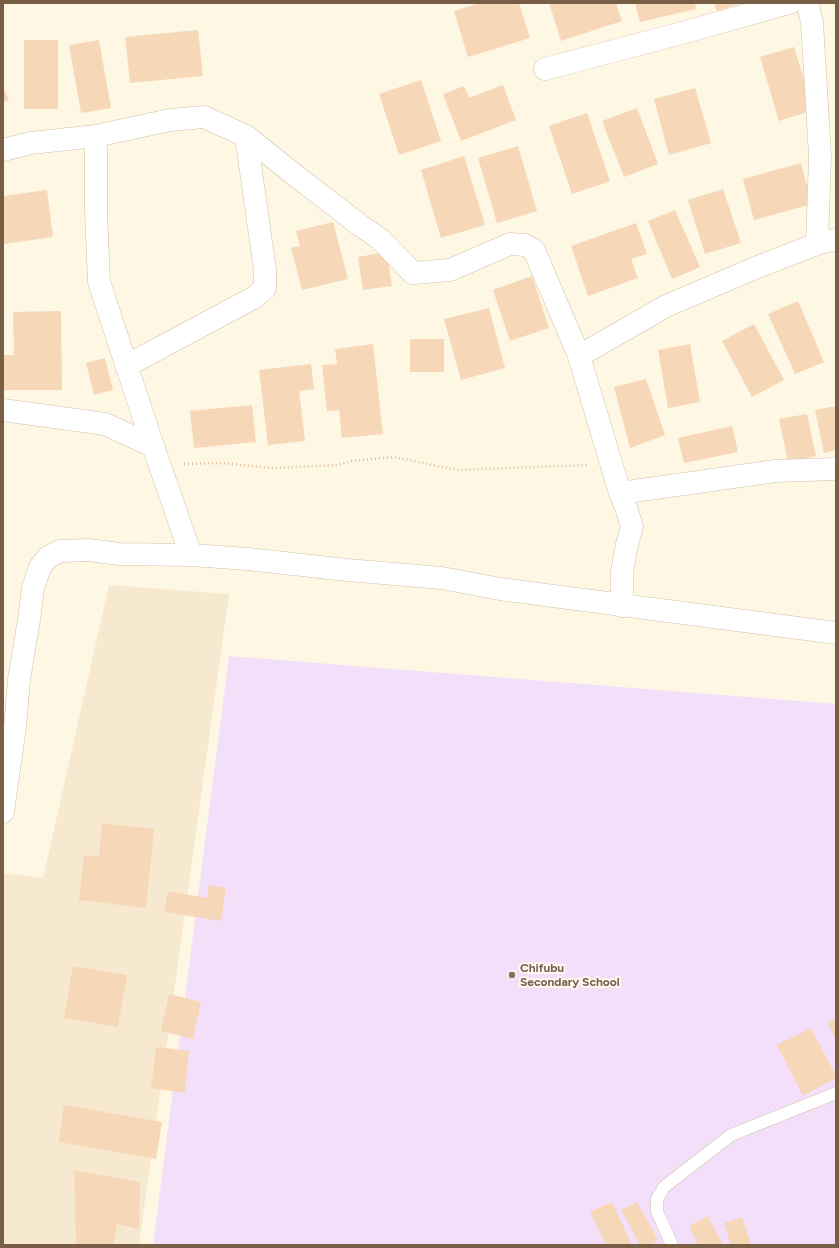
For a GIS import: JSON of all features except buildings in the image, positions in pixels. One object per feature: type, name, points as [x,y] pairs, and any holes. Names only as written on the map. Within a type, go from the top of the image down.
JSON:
[{"type":"street","points":[[545,69],[789,3]]},
{"type":"street","points":[[580,356],[666,306],[760,266],[826,242],[812,22],[806,3]]},
{"type":"street","points":[[3,150],[31,143],[96,136],[170,120],[204,118],[246,136],[349,217],[380,239],[413,273],[450,270],[510,244],[525,245],[534,250],[580,356],[620,493],[632,527],[622,572],[622,606]]},
{"type":"street","points":[[96,136],[96,211],[99,282],[156,456],[191,555]]},
{"type":"street","points":[[126,366],[255,297],[265,288],[265,270],[246,136]]},
{"type":"street","points":[[3,410],[105,424],[156,456]]},
{"type":"street","points":[[620,493],[776,471],[836,468]]},
{"type":"street","points":[[3,812],[15,727],[19,680],[30,620],[33,588],[40,567],[48,557],[60,551],[89,550],[119,554],[191,555],[248,559],[348,570],[442,578],[622,606],[836,633]]},
{"type":"lane","points":[[672,1245],[658,1211],[657,1199],[664,1187],[730,1135],[836,1093]]},
{"type":"path","points":[[156,456],[271,468],[338,464],[351,461],[394,457],[457,470],[612,464]]},
{"type":"shaded area","points":[[109,585],[229,594],[139,1245],[3,1245],[3,873],[43,878]]},
{"type":"shaded area","name":"Chifubu Secondary School","points":[[229,656],[836,704],[836,1245],[153,1245]]},
{"type":"place","name":"Chifubu Secondary School","points":[[512,975]]}]
